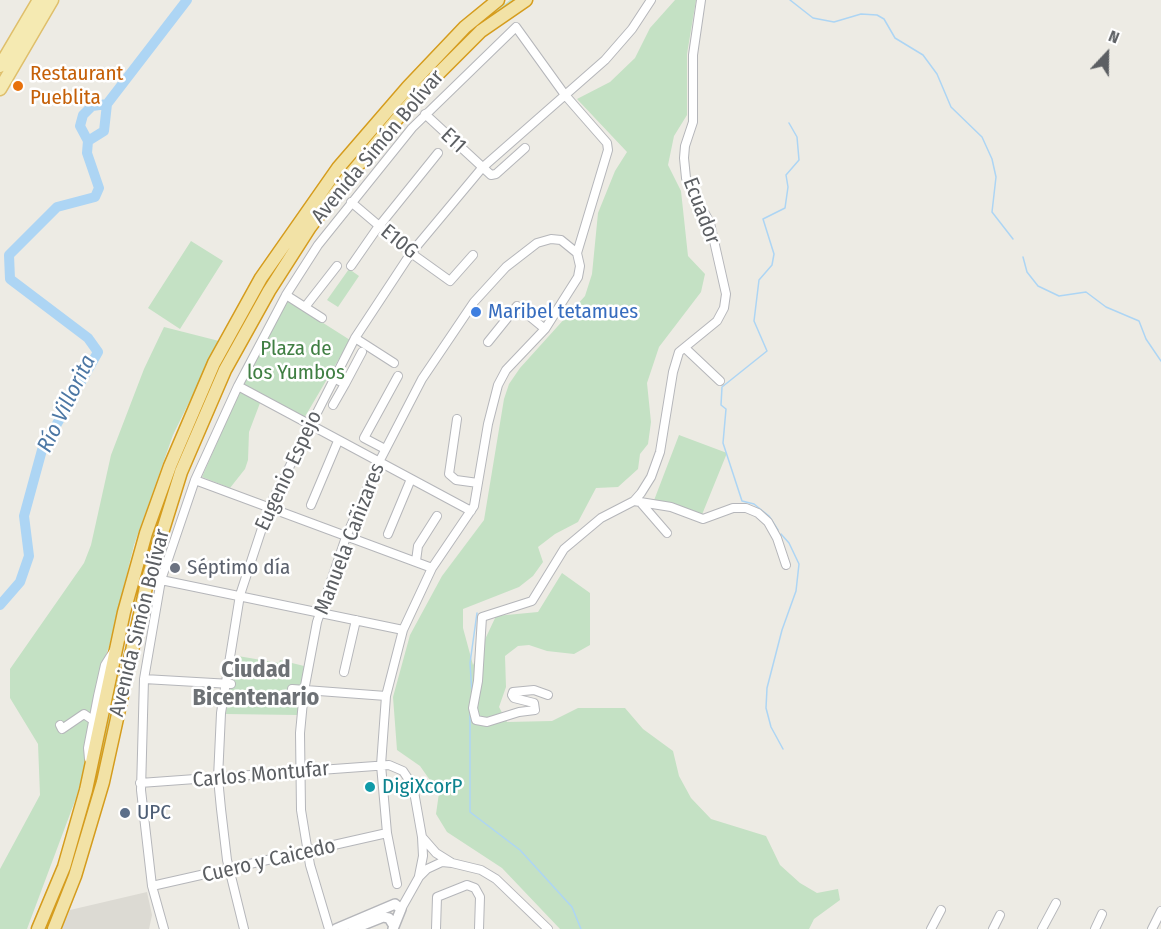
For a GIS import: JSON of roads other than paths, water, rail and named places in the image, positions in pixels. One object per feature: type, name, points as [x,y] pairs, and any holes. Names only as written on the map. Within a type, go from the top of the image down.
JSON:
[{"type":"highway","name":"Avenida Simón Bolívar","points":[[38,929],[64,867],[90,773],[117,645],[146,533],[170,466],[214,363],[261,278],[338,168],[408,87],[465,27],[498,0]]},
{"type":"highway","name":"Avenida Simón Bolívar","points":[[54,929],[75,876],[103,782],[147,578],[181,472],[225,370],[269,291],[310,227],[348,177],[434,78],[482,31],[526,0]]},
{"type":"main road","points":[[0,66],[39,0]]},
{"type":"main road","points":[[0,88],[52,0]]},
{"type":"street","name":"Eugenio Espejo","points":[[244,929],[230,869],[218,778],[227,684],[240,596],[269,507],[355,338],[411,253],[482,168],[622,42],[651,0]]},
{"type":"street","name":"Ecuador","points":[[638,502],[651,477],[670,402],[673,372],[679,352],[717,321],[724,308],[726,294],[710,223],[686,178],[684,158],[685,146],[693,122],[693,55],[701,0]]},
{"type":"street","points":[[164,929],[152,886],[140,783],[144,679],[161,580],[195,480],[237,386],[286,295],[318,245],[425,114],[516,27],[565,95],[607,143],[608,150],[577,253],[580,266],[578,277],[545,329],[506,370],[498,385],[488,424],[477,498],[471,511],[432,568],[403,630],[386,696],[381,765],[387,833],[397,884]]},
{"type":"street","name":"E11","points":[[425,114],[482,168]]},
{"type":"street","points":[[482,168],[491,175],[496,174],[525,148]]},
{"type":"street","points":[[351,266],[379,226],[438,153]]},
{"type":"street","name":"E10G","points":[[351,202],[411,253],[450,280],[473,255]]},
{"type":"street","name":"Manuela Cañizares","points":[[329,929],[307,852],[298,771],[303,691],[320,612],[346,537],[385,449],[422,379],[474,302],[506,267],[537,243],[551,238],[568,243],[577,253]]},
{"type":"street","points":[[305,307],[337,266]]},
{"type":"street","points":[[286,295],[322,318]]},
{"type":"street","points":[[488,342],[517,306],[545,329]]},
{"type":"street","points":[[355,338],[394,363]]},
{"type":"street","points":[[685,348],[720,381]]},
{"type":"street","points":[[333,405],[362,352]]},
{"type":"street","points":[[385,449],[364,438],[398,376]]},
{"type":"street","points":[[334,378],[345,384]]},
{"type":"street","points":[[237,386],[471,511]]},
{"type":"street","points":[[457,419],[449,474],[456,480],[478,483]]},
{"type":"street","points":[[311,505],[338,441]]},
{"type":"street","points":[[388,534],[411,479]]},
{"type":"street","points":[[195,480],[432,568]]},
{"type":"street","points":[[638,502],[667,533]]},
{"type":"street","points":[[548,695],[534,690],[513,692],[514,698],[534,703],[535,710],[519,712],[487,722],[476,720],[473,708],[478,681],[482,617],[532,601],[564,549],[601,519],[638,502],[671,507],[703,519],[734,508],[746,508],[758,513],[768,522],[777,538],[786,564]]},
{"type":"street","points":[[416,561],[418,546],[437,516]]},
{"type":"street","points":[[161,580],[403,630]]},
{"type":"street","points":[[344,672],[356,620]]},
{"type":"street","points":[[90,773],[88,748],[105,665],[117,645]]},
{"type":"street","points":[[144,679],[227,684]]},
{"type":"street","points":[[292,689],[386,696]]},
{"type":"street","points":[[94,721],[84,714],[62,729],[60,725],[97,703]]},
{"type":"street","points":[[381,765],[399,768],[409,778],[413,786],[422,837],[422,867],[400,907],[393,928]]},
{"type":"street","name":"Carlos Montufar","points":[[140,783],[381,765]]},
{"type":"street","name":"Cuero y Caicedo","points":[[152,886],[387,833]]},
{"type":"street","points":[[422,837],[436,853],[452,863],[481,870],[496,879],[548,929]]},
{"type":"street","points":[[418,877],[434,865],[452,863]]},
{"type":"street","points":[[436,929],[437,897],[467,885],[475,888],[480,897],[479,929]]},
{"type":"street","points":[[1042,929],[1056,903]]},
{"type":"street","points":[[336,929],[388,906],[400,907]]},
{"type":"street","points":[[931,929],[941,910]]},
{"type":"street","points":[[1152,929],[1161,911]]},
{"type":"street","points":[[1095,929],[1102,914]]},
{"type":"street","points":[[993,929],[1000,915]]},
{"type":"street","points":[[353,929],[383,917],[389,918],[393,928]]},
{"type":"waterway","name":"Río Villorita","points":[[0,605],[20,582],[29,556],[24,516],[42,450],[98,352],[88,338],[10,279],[9,255],[57,207],[95,197],[99,188],[87,153],[88,141],[104,131],[107,104],[187,0]]},
{"type":"waterway","points":[[790,0],[813,18],[834,22],[861,14],[877,15],[884,19],[895,38],[923,55],[937,74],[951,107],[982,137],[992,159],[996,177],[992,212],[1013,239]]},
{"type":"waterway","name":"Río Villorita","points":[[88,141],[80,126],[83,115],[92,106],[107,104]]},
{"type":"waterway","points":[[778,530],[769,516],[754,504],[742,501],[723,443],[726,409],[721,405],[722,387],[767,351],[754,321],[759,280],[772,265],[774,254],[763,219],[785,208],[788,187],[786,175],[799,160],[797,137],[789,123]]},
{"type":"waterway","points":[[1023,257],[1027,272],[1038,286],[1059,296],[1086,292],[1106,307],[1139,321],[1146,339],[1161,361]]},
{"type":"waterway","points":[[781,534],[789,543],[799,564],[796,591],[782,630],[767,688],[766,708],[771,727],[783,749]]},
{"type":"waterway","points":[[472,693],[470,663],[477,613]]},
{"type":"waterway","points":[[470,713],[470,812],[520,850],[572,907],[581,929]]},
{"type":"place","name":"Restaurant Pueblita","points":[[18,86]]},
{"type":"place","name":"Maribel tetamues","points":[[476,312]]},
{"type":"place","name":"Séptimo día","points":[[175,568]]},
{"type":"place","name":"DigiXcorP","points":[[370,787]]},
{"type":"place","name":"UPC","points":[[125,813]]},
{"type":"district","name":"Ciudad Bicentenario","points":[[256,684]]},
{"type":"park label","name":"Plaza de los Yumbos","points":[[296,361]]}]
